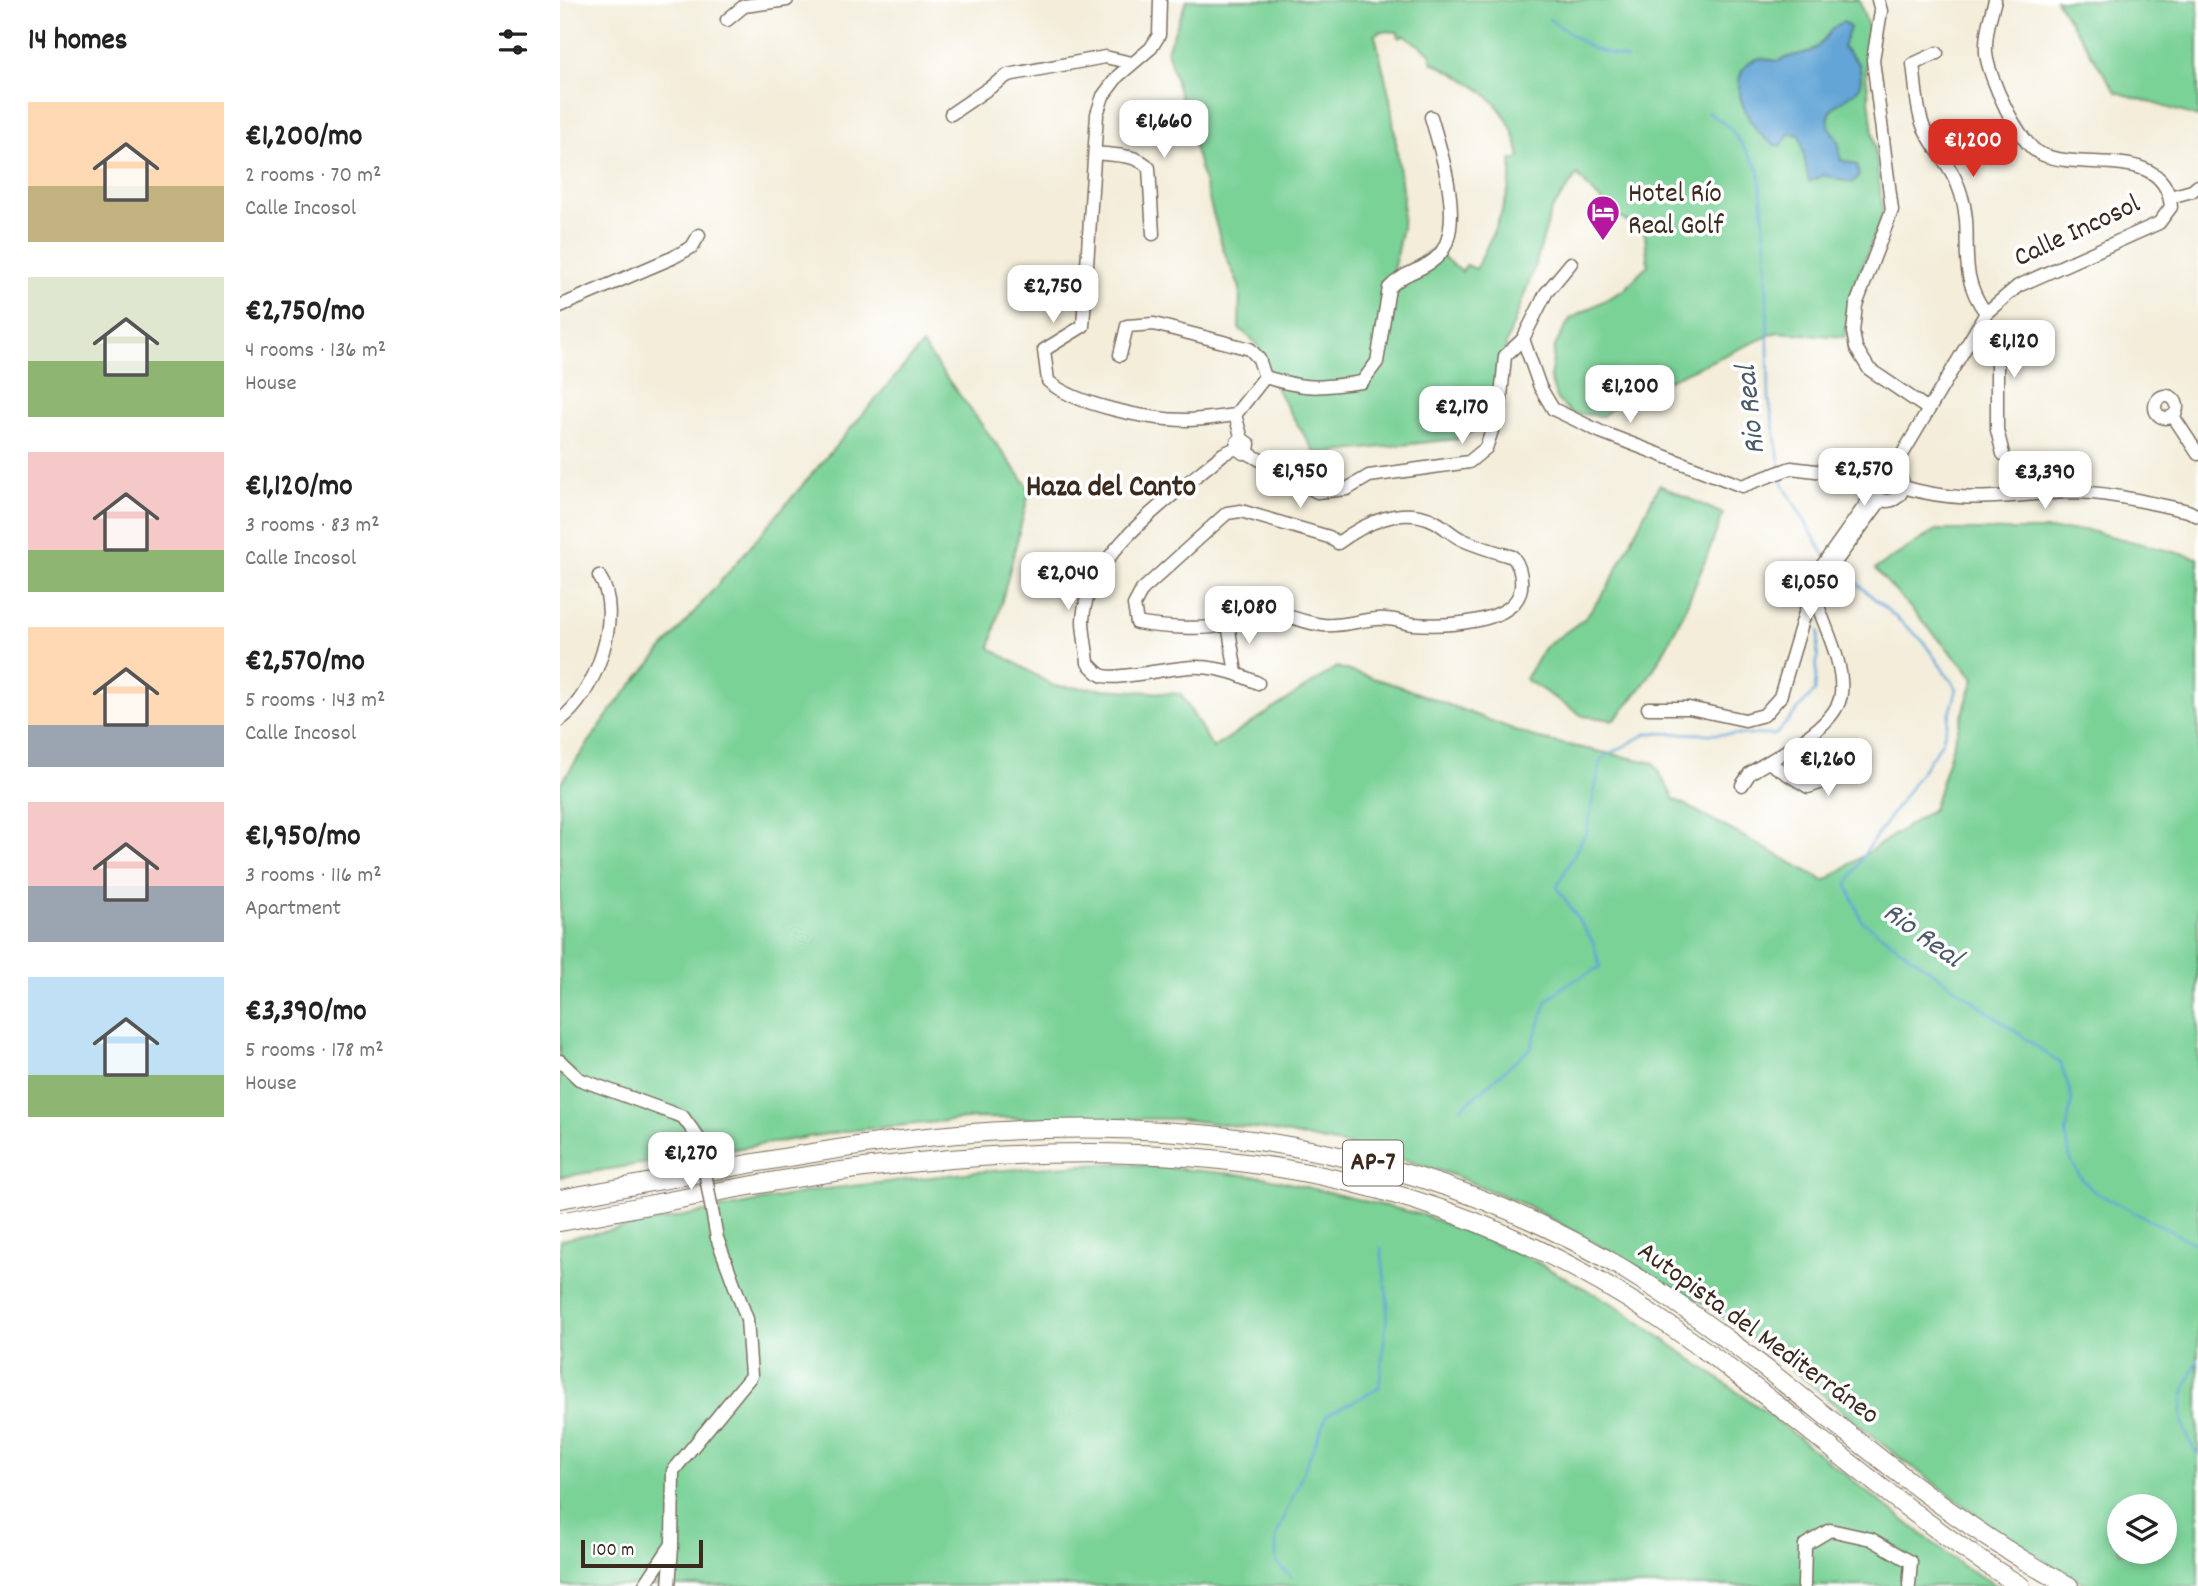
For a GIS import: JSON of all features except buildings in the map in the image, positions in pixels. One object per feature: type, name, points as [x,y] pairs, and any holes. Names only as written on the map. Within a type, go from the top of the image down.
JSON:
[{"type":"highway","name":"Autopista del Mediterráneo","points":[[560,1199],[749,1163],[896,1141],[1065,1128],[1218,1135],[1344,1155],[1390,1167],[1488,1201],[1556,1232],[1658,1290],[1762,1364],[1970,1526],[2069,1586]]},
{"type":"highway","points":[[560,1187],[859,1139],[896,1141]]},
{"type":"highway","name":"Autopista del Mediterráneo","points":[[560,1222],[804,1177],[949,1159],[1108,1152],[1231,1159],[1376,1188],[1477,1221],[1558,1259],[1656,1316],[1942,1534],[2021,1586]]},
{"type":"highway","points":[[560,1234],[729,1198],[949,1159]]},
{"type":"street","points":[[727,20],[744,6],[788,0]]},
{"type":"street","points":[[1160,0],[1159,35],[1151,48],[1118,76],[1103,96],[1097,114],[1083,326],[1049,344],[1044,350],[1048,381],[1058,389],[1162,419],[1189,420],[1235,415],[1265,377]]},
{"type":"street","points":[[1878,0],[1881,11],[1873,60],[1892,210],[1856,305],[1853,332],[1856,348],[1869,369],[1928,409]]},
{"type":"street","name":"Calle Incosol","points":[[1893,470],[1986,313],[2018,286],[2159,223],[2169,213],[2170,197],[2166,183],[2157,174],[2140,166],[2059,159],[2039,154],[2024,140],[1996,85],[1986,55],[1987,27],[1995,0]]},
{"type":"street","points":[[1937,53],[1913,64],[1920,111],[1924,127],[1950,167],[1962,195],[1967,272],[1976,299],[1986,313]]},
{"type":"street","points":[[951,114],[1008,75],[1105,57],[1132,63]]},
{"type":"street","points":[[1265,377],[1311,389],[1362,382],[1373,371],[1382,346],[1383,313],[1389,288],[1409,271],[1437,258],[1443,247],[1452,208],[1447,170],[1432,117]]},
{"type":"street","points":[[1095,153],[1145,162],[1149,168],[1153,234]]},
{"type":"street","points":[[2170,197],[2192,191],[2198,186]]},
{"type":"street","points":[[560,306],[672,258],[692,247],[699,235]]},
{"type":"street","points":[[1235,415],[1241,446],[1317,492],[1347,489],[1369,476],[1469,462],[1486,448],[1500,407],[1504,356],[1523,339],[1546,293],[1571,263]]},
{"type":"street","points":[[1120,355],[1127,326],[1154,324],[1250,349],[1258,359],[1265,377]]},
{"type":"street","points":[[1976,328],[1994,349],[1996,356],[1997,430],[2003,454]]},
{"type":"street","points":[[1523,339],[1540,387],[1553,409],[1601,432],[1742,485],[1791,468],[1857,476],[1875,492],[1893,500],[1903,487]]},
{"type":"street","points":[[2173,416],[2198,454]]},
{"type":"street","points":[[1241,446],[1223,454],[1154,512],[1108,557],[1090,589],[1083,620],[1088,663],[1101,675],[1114,678],[1151,670],[1197,666],[1236,674],[1258,684]]},
{"type":"street","points":[[1742,785],[1750,773],[1832,716],[1842,694],[1841,677],[1812,603],[1801,596],[1800,587],[1805,580],[1818,579],[1840,549],[1875,492],[1875,474],[1883,469],[1893,470],[1899,474],[1903,487]]},
{"type":"street","points":[[1903,487],[1951,498],[2072,492],[2110,496],[2188,511],[2198,516]]},
{"type":"street","points":[[1234,512],[1288,524],[1329,537],[1338,543],[1355,530],[1380,520],[1410,513],[1433,521],[1460,539],[1513,558],[1518,565],[1521,582],[1519,597],[1510,608],[1484,619],[1413,624],[1384,618],[1354,625],[1323,625],[1257,610],[1241,612],[1228,624],[1165,628],[1137,623],[1133,605],[1142,590],[1227,513],[1234,512]]},
{"type":"street","points":[[560,720],[569,714],[595,673],[611,619],[607,587],[599,576]]},
{"type":"street","points":[[1648,708],[1689,708],[1745,720],[1764,715],[1780,697],[1812,603],[1826,593],[1818,579]]},
{"type":"street","points":[[1228,624],[1236,674]]},
{"type":"street","points":[[1768,762],[1808,787],[1820,783],[1818,772],[1788,749]]},
{"type":"street","points":[[560,1061],[579,1079],[683,1117],[699,1139],[717,1238],[747,1319],[751,1376],[673,1471],[669,1586]]},
{"type":"street","points":[[1804,1586],[1805,1545],[1830,1531],[1871,1539],[1911,1562],[1909,1586]]},
{"type":"street","points":[[644,1586],[672,1544]]},
{"type":"green space","points":[[1187,0],[1859,0],[1868,27],[1866,74],[1883,214],[1851,294],[1845,337],[1777,332],[1619,402],[1603,416],[1572,413],[1557,400],[1550,378],[1555,346],[1570,319],[1624,290],[1648,265],[1645,234],[1609,209],[1577,175],[1551,211],[1536,263],[1506,344],[1504,367],[1486,424],[1458,439],[1316,454],[1279,393],[1260,350],[1239,329],[1240,288],[1223,249],[1167,50]],"holes":[[[1380,31],[1398,32],[1399,38],[1404,35],[1430,53],[1432,62],[1464,79],[1490,98],[1509,123],[1516,139],[1520,158],[1511,160],[1505,201],[1476,269],[1466,265],[1462,272],[1433,249],[1392,276],[1402,227],[1403,197],[1390,98],[1375,35]]]},
{"type":"green space","points":[[2056,0],[2198,0],[2198,117],[2116,92]]},
{"type":"green space","points":[[922,345],[1030,489],[990,648],[1054,686],[1181,694],[1213,748],[1337,667],[1399,686],[1539,739],[1654,763],[1674,799],[1825,881],[1933,809],[1974,678],[1875,569],[1936,530],[2086,530],[2198,558],[2198,1586],[2090,1586],[2041,1559],[1979,1517],[1886,1447],[1770,1351],[1698,1300],[1526,1205],[1450,1174],[1377,1151],[1269,1130],[1180,1119],[976,1118],[846,1131],[560,1177],[560,784],[614,706]]},
{"type":"green space","points":[[1659,485],[1723,514],[1679,623],[1650,675],[1614,720],[1583,716],[1525,679],[1544,648],[1584,619],[1608,587]]},
{"type":"green space","points":[[1118,1163],[1264,1177],[1423,1215],[1527,1257],[1617,1306],[1764,1411],[1961,1565],[1998,1586],[560,1586],[560,1240],[817,1190],[975,1172]]},
{"type":"water","points":[[1844,22],[1850,28],[1843,47],[1859,64],[1860,83],[1854,92],[1832,109],[1828,120],[1838,142],[1841,160],[1857,165],[1859,176],[1852,183],[1824,175],[1809,182],[1800,135],[1790,133],[1781,146],[1770,142],[1759,133],[1743,106],[1739,91],[1740,77],[1745,66],[1757,59],[1779,61],[1811,51],[1820,45],[1834,27]]},
{"type":"waterway","name":"Rio Real","points":[[1549,19],[1591,48],[1627,59]]},
{"type":"waterway","name":"Rio Real","points":[[1708,112],[1730,128],[1759,169],[1766,243],[1769,399],[1780,466]]},
{"type":"waterway","name":"Rio Real","points":[[1782,476],[1783,484],[1825,556]]},
{"type":"waterway","name":"Rio Real","points":[[1838,567],[1922,640],[1957,689],[1942,742],[1866,851],[1847,885],[1862,921],[2061,1064],[2072,1098],[2066,1134],[2070,1158],[2079,1175],[2093,1191],[2198,1245]]},
{"type":"waterway","points":[[1842,584],[1847,576]]},
{"type":"waterway","points":[[1461,1108],[1531,1048],[1547,1001],[1564,986],[1600,967],[1593,942],[1557,887],[1587,830],[1601,759],[1648,733],[1775,735],[1815,691],[1819,631]]},
{"type":"waterway","points":[[1291,1577],[1276,1562],[1276,1537],[1327,1415],[1379,1388],[1388,1306],[1381,1248]]},
{"type":"waterway","name":"Rio Real","points":[[2198,1360],[2187,1385],[2182,1408],[2185,1430],[2198,1455]]},
{"type":"place","name":"Hotel Río Real Golf","points":[[1603,242]]},
{"type":"district","name":"Haza del Canto","points":[[1111,489]]}]
